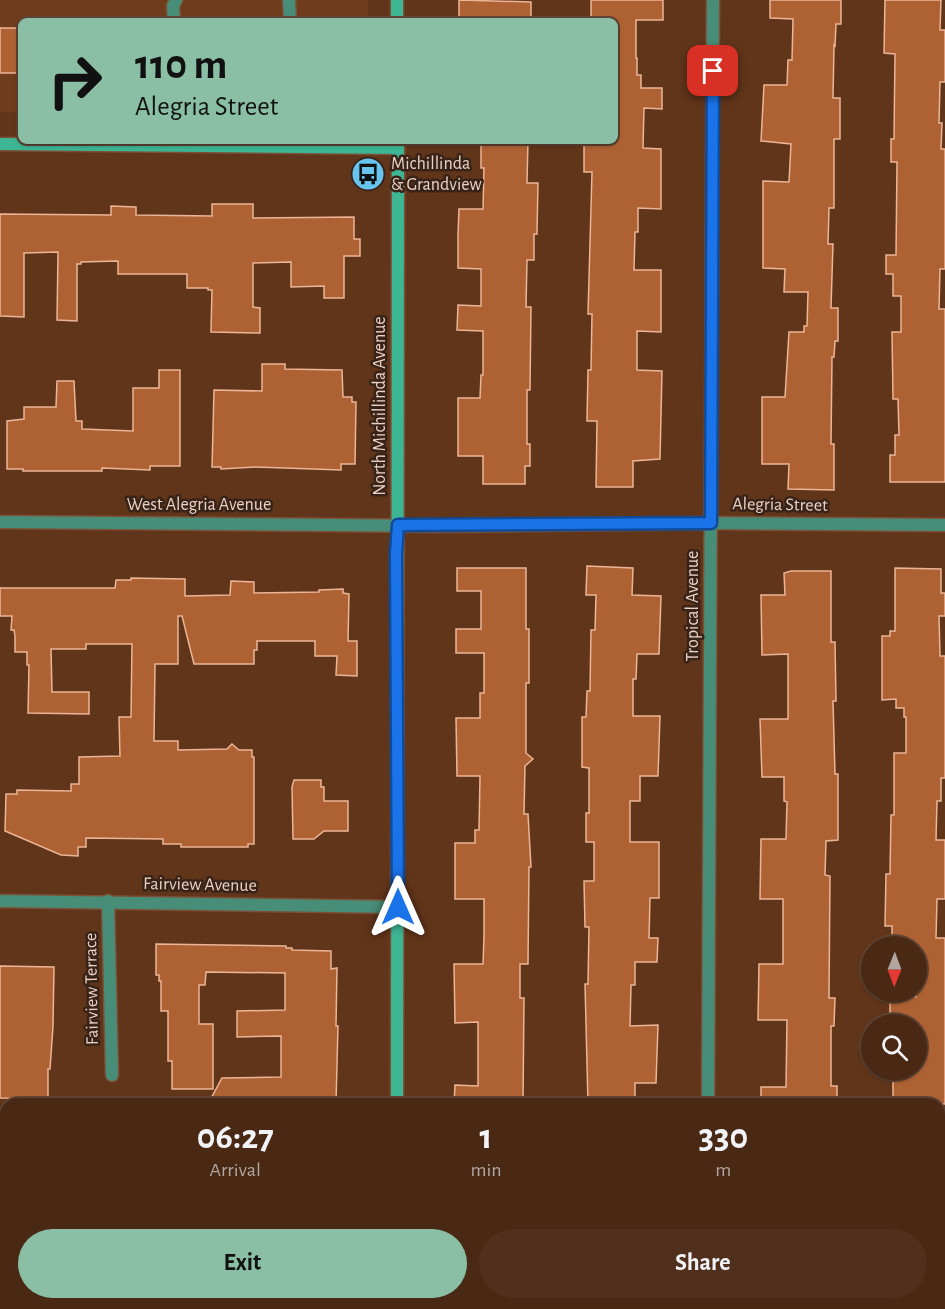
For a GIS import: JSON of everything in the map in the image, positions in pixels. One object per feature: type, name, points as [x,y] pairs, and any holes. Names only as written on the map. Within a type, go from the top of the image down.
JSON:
[{"type":"street","points":[[174,18],[173,6],[176,0]]},
{"type":"street","points":[[289,0],[290,18]]},
{"type":"street","points":[[397,0],[397,18]]},
{"type":"street","name":"Tropical Avenue","points":[[708,1098],[713,0]]},
{"type":"street","points":[[0,144],[398,145]]},
{"type":"street","name":"North Michillinda Avenue","points":[[397,1098],[398,145]]},
{"type":"street","name":"West Alegria Avenue","points":[[0,522],[398,525]]},
{"type":"street","name":"Alegria Street","points":[[398,525],[711,523],[945,525]]},
{"type":"street","name":"Fairview Avenue","points":[[0,901],[398,907]]},
{"type":"street","name":"Fairview Terrace","points":[[108,901],[112,1075]]},
{"type":"shaded area","points":[[0,0],[368,0],[368,18],[18,18],[18,112],[0,112]]},
{"type":"building","points":[[459,0],[531,2],[531,18],[459,18]]},
{"type":"building","points":[[591,0],[663,0],[663,20],[636,20],[637,75],[641,75],[641,88],[662,88],[662,109],[644,108],[643,148],[661,149],[661,209],[638,208],[634,270],[661,270],[661,332],[637,331],[637,370],[662,371],[660,459],[633,461],[633,487],[596,487],[597,421],[587,421],[588,370],[591,370],[592,314],[588,314],[592,172],[584,172],[584,144],[618,144],[618,18],[591,18]]},
{"type":"building","points":[[770,0],[841,0],[841,24],[836,24],[834,45],[833,98],[840,98],[840,139],[834,139],[834,208],[829,208],[828,244],[833,244],[831,308],[838,308],[838,341],[835,341],[834,357],[832,357],[831,444],[834,444],[834,490],[788,489],[789,464],[762,464],[762,397],[785,397],[789,332],[804,332],[804,326],[807,326],[808,292],[784,292],[785,269],[763,268],[763,181],[789,182],[791,144],[761,141],[764,85],[787,85],[788,60],[792,60],[793,19],[770,18]]},
{"type":"building","points":[[885,0],[941,0],[940,30],[945,30],[945,82],[940,82],[939,123],[942,123],[941,149],[945,149],[945,269],[940,269],[939,309],[945,309],[945,482],[890,482],[890,455],[895,455],[895,435],[899,435],[898,399],[893,399],[892,332],[901,332],[901,296],[893,296],[893,274],[886,274],[886,255],[896,255],[897,162],[891,162],[891,139],[894,139],[895,54],[884,53]]},
{"type":"building","points":[[0,28],[18,28],[18,73],[0,73]]},
{"type":"building","points":[[481,144],[528,144],[527,183],[538,183],[534,260],[527,260],[526,307],[531,307],[530,390],[527,390],[527,444],[530,444],[530,466],[525,466],[525,484],[483,484],[483,456],[458,456],[458,398],[480,398],[481,375],[483,375],[483,331],[457,330],[458,305],[481,306],[481,269],[458,268],[459,209],[483,209],[484,168],[481,168]]},
{"type":"building","points":[[212,204],[253,204],[253,218],[354,217],[354,239],[360,239],[360,256],[344,256],[344,298],[324,298],[324,286],[291,287],[291,262],[253,263],[253,307],[260,308],[260,333],[211,332],[212,290],[187,288],[187,274],[118,274],[118,261],[81,262],[77,264],[77,321],[57,320],[58,252],[24,253],[24,317],[0,316],[0,214],[111,215],[111,206],[136,207],[136,215],[212,216]]},
{"type":"building","points":[[262,364],[285,364],[285,369],[342,370],[343,397],[352,397],[352,402],[356,402],[355,464],[341,464],[341,470],[212,467],[214,390],[262,391]]},
{"type":"building","points":[[159,370],[180,370],[180,466],[150,466],[150,470],[102,468],[102,471],[7,469],[7,421],[24,419],[24,407],[56,407],[57,381],[74,381],[76,421],[82,421],[82,429],[133,431],[133,388],[159,388]]},
{"type":"building","points":[[587,566],[633,568],[632,595],[661,596],[659,654],[637,654],[636,679],[633,679],[633,716],[660,716],[658,776],[640,776],[640,801],[630,801],[630,842],[659,842],[659,898],[650,898],[649,938],[658,938],[657,962],[635,962],[635,985],[631,985],[630,1026],[658,1025],[656,1083],[635,1083],[635,1098],[588,1098],[585,984],[588,984],[589,927],[585,927],[584,881],[594,881],[594,842],[586,842],[586,813],[589,813],[589,768],[582,767],[582,717],[586,717],[587,691],[590,691],[591,630],[595,630],[596,595],[586,595]]},
{"type":"building","points":[[457,568],[526,568],[529,683],[526,683],[526,753],[533,759],[525,766],[524,814],[528,814],[531,867],[529,867],[528,964],[520,964],[520,998],[524,998],[523,1098],[454,1098],[455,1085],[478,1086],[478,1022],[455,1023],[454,964],[483,964],[484,936],[484,899],[455,899],[455,843],[475,843],[475,830],[479,830],[480,776],[457,776],[456,718],[480,718],[480,693],[484,693],[484,653],[456,653],[456,629],[481,629],[481,591],[457,591]]},
{"type":"building","points":[[895,568],[941,569],[941,593],[945,593],[945,616],[939,616],[940,656],[945,656],[945,778],[941,778],[941,801],[937,801],[936,840],[945,840],[945,899],[937,899],[936,938],[945,938],[945,1098],[893,1098],[893,1080],[927,1080],[927,1014],[890,1014],[890,1002],[927,1002],[927,936],[892,936],[892,926],[885,926],[886,874],[890,874],[891,815],[894,815],[894,753],[906,753],[904,708],[896,708],[896,699],[882,700],[882,636],[890,636],[890,631],[895,631]]},
{"type":"building","points":[[831,571],[831,642],[835,642],[836,701],[833,701],[835,774],[838,774],[838,840],[826,841],[825,875],[830,876],[829,998],[835,998],[834,1026],[831,1026],[831,1086],[837,1086],[837,1098],[761,1098],[761,1087],[786,1087],[787,1020],[758,1020],[759,964],[783,964],[783,899],[760,899],[761,839],[786,839],[787,802],[784,801],[784,777],[762,777],[760,719],[788,719],[788,654],[762,655],[761,595],[785,595],[784,573]]},
{"type":"building","points":[[131,578],[185,579],[185,596],[230,595],[231,581],[254,582],[254,593],[319,592],[319,590],[343,589],[343,593],[349,594],[348,641],[357,641],[357,676],[336,675],[337,656],[315,656],[315,641],[257,641],[257,650],[254,650],[254,664],[194,664],[182,616],[178,616],[178,664],[155,664],[154,741],[178,741],[178,750],[227,749],[232,744],[239,750],[252,750],[252,757],[254,757],[254,844],[248,844],[248,847],[181,847],[181,844],[163,844],[163,839],[86,838],[86,847],[78,847],[78,856],[61,855],[5,831],[6,794],[17,794],[17,790],[71,791],[71,784],[79,784],[79,757],[120,756],[119,717],[131,717],[132,644],[86,644],[86,649],[51,649],[52,692],[89,692],[89,714],[28,713],[27,652],[15,652],[14,630],[11,630],[12,616],[0,616],[0,588],[115,588],[116,580],[131,580]]},
{"type":"building","points":[[294,780],[321,780],[321,787],[324,787],[324,801],[348,801],[348,831],[324,831],[314,839],[293,839],[292,787]]},
{"type":"building","points":[[156,944],[286,946],[292,950],[331,951],[331,969],[337,968],[336,1098],[211,1098],[222,1078],[281,1077],[281,1036],[237,1037],[237,1011],[285,1010],[285,973],[206,972],[205,985],[199,985],[199,1024],[213,1024],[213,1089],[172,1089],[172,1061],[168,1061],[168,1011],[161,1011],[161,981],[159,981],[159,975],[156,975]]},
{"type":"building","points":[[0,966],[54,967],[48,1098],[0,1098]]},
{"type":"place","name":"Michillinda & Grandview","points":[[368,174]]},
{"type":"route","points":[[398,907],[396,554],[398,525],[711,523],[713,71]]}]
